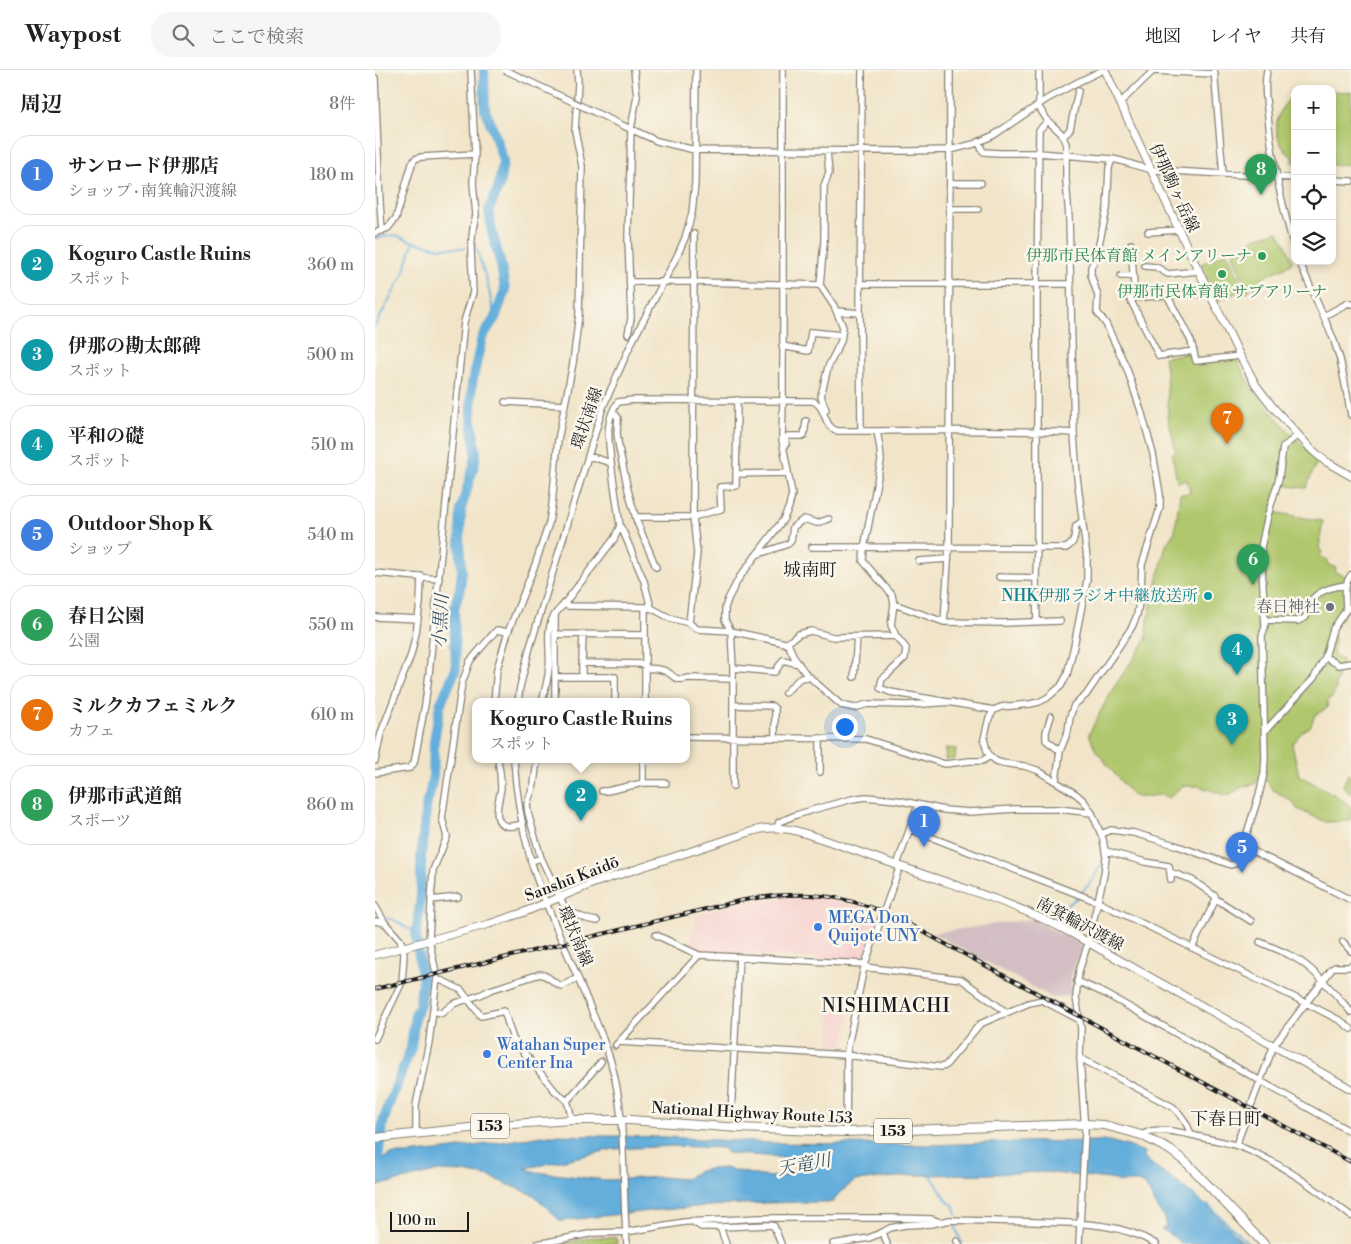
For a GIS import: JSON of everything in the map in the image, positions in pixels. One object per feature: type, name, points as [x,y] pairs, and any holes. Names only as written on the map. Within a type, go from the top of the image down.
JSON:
[{"type":"highway","name":"National Highway Route 153","points":[[375,1138],[498,1125],[571,1120],[621,1120],[846,1132],[1110,1126],[1141,1135],[1162,1145],[1189,1164],[1264,1244]]},
{"type":"main road","name":"伊那駒ヶ岳線","points":[[1104,70],[1150,170],[1255,385],[1311,449],[1325,461],[1351,476]]},
{"type":"main road","name":"南箕輪沢渡線","points":[[777,828],[793,830],[985,895],[1057,925],[1351,1088]]},
{"type":"main road","name":"Sanshū Kaidō","points":[[375,954],[489,924],[522,913],[594,883],[744,834],[762,829],[777,828]]},
{"type":"street","points":[[375,772],[410,768],[413,763],[425,705],[464,322],[473,292],[471,250],[476,214],[473,183],[475,154],[471,70]]},
{"type":"street","points":[[505,70],[657,142],[695,150],[827,151],[950,150],[963,147],[994,135],[1076,83],[1104,70]]},
{"type":"street","points":[[494,698],[497,669],[508,632],[535,565],[549,523],[558,440],[573,363],[579,314],[582,166],[575,131],[577,70]]},
{"type":"street","points":[[628,334],[631,318],[628,239],[631,129],[637,96],[634,70]]},
{"type":"street","name":"環状南線","points":[[519,698],[530,647],[603,407],[631,344],[685,238],[692,214],[695,183],[696,70]]},
{"type":"street","points":[[733,786],[733,668],[731,632],[725,620],[725,608],[739,578],[783,520],[789,507],[791,494],[782,440],[783,70]]},
{"type":"street","points":[[861,431],[862,70]]},
{"type":"street","points":[[945,622],[949,548],[951,70]]},
{"type":"street","points":[[1039,70],[1039,105],[1048,121],[1064,136],[1066,144],[1074,433],[1077,478],[1087,558],[1087,580],[1075,646],[1067,675],[1057,691],[1047,698],[1030,704],[1001,707],[994,710],[989,718],[984,739],[985,746],[995,761],[1030,768],[1056,781],[1084,801],[1092,813],[1101,834],[1105,851],[1106,866],[1088,943],[1079,971],[1076,996],[1080,1020],[1080,1058],[1085,1127],[1079,1244]]},
{"type":"street","points":[[1267,70],[1265,92],[1270,141],[1291,237]]},
{"type":"street","points":[[1120,103],[1153,71],[1214,72],[1223,174]]},
{"type":"street","points":[[375,78],[382,231]]},
{"type":"street","points":[[1064,136],[1070,129],[1078,91]]},
{"type":"street","points":[[1037,621],[1039,130],[1048,121]]},
{"type":"street","points":[[979,142],[984,152],[1039,153],[1112,159],[1150,170],[1291,178]]},
{"type":"street","points":[[826,419],[828,414],[821,396],[828,367],[843,335],[843,327],[837,311],[820,285],[824,186],[829,173],[827,151]]},
{"type":"street","points":[[375,233],[388,228],[396,218],[415,159],[475,154]]},
{"type":"street","points":[[1056,781],[1060,751],[1068,731],[1074,705],[1086,696],[1135,622],[1142,565],[1160,508],[1160,494],[1153,454],[1142,414],[1127,369],[1106,324],[1097,312],[1098,296],[1091,276],[1091,267],[1096,257],[1107,210],[1109,168],[1112,159]]},
{"type":"street","points":[[1336,180],[1351,181]]},
{"type":"street","points":[[950,183],[981,182]]},
{"type":"street","points":[[951,209],[978,209]]},
{"type":"street","points":[[1149,232],[1179,230]]},
{"type":"street","points":[[689,622],[697,552],[693,517],[694,234]]},
{"type":"street","points":[[1131,244],[1135,298]]},
{"type":"street","points":[[1301,265],[1333,338],[1340,359],[1351,415]]},
{"type":"street","points":[[1145,266],[1156,267],[1168,274],[1198,270]]},
{"type":"street","points":[[1121,276],[1133,276]]},
{"type":"street","points":[[630,282],[820,285]]},
{"type":"street","points":[[861,284],[1071,284]]},
{"type":"street","points":[[1193,351],[1159,356],[1130,299],[1167,294],[1209,293]]},
{"type":"street","points":[[1167,294],[1191,340],[1196,362],[1240,356]]},
{"type":"street","points":[[1323,316],[1351,304]]},
{"type":"street","points":[[837,311],[860,313]]},
{"type":"street","points":[[783,346],[807,350],[811,332],[843,335]]},
{"type":"street","points":[[645,698],[645,635],[648,608],[644,581],[620,526],[608,430],[612,413],[619,402],[693,400],[813,401],[820,406],[830,428],[838,432],[949,430],[1074,433]]},
{"type":"street","points":[[636,517],[693,517],[721,509],[720,486],[736,486],[737,400]]},
{"type":"street","points":[[505,402],[565,405]]},
{"type":"street","points":[[612,413],[618,418],[619,448],[628,490],[636,517],[656,567]]},
{"type":"street","points":[[787,465],[789,463],[785,439],[788,436],[804,436],[806,421]]},
{"type":"street","points":[[877,431],[881,461],[863,561],[892,595],[894,604],[891,625],[896,636],[906,648],[905,658],[882,678],[880,688],[890,692],[994,710]]},
{"type":"street","points":[[1101,834],[1111,830],[1120,830],[1147,836],[1231,865],[1237,863],[1264,774],[1265,731],[1262,642],[1265,620],[1261,547],[1279,478],[1283,447],[1298,435]]},
{"type":"street","points":[[589,456],[611,463]]},
{"type":"street","points":[[736,474],[788,473]]},
{"type":"street","points":[[756,555],[788,544],[791,541],[793,526],[804,519],[817,523],[829,519]]},
{"type":"street","points":[[812,547],[1066,548],[1074,541],[1076,526],[1082,521]]},
{"type":"street","points":[[543,698],[549,670],[549,628],[551,621],[555,613],[614,540],[620,526]]},
{"type":"street","points":[[919,561],[948,559]]},
{"type":"street","points":[[375,573],[439,578]]},
{"type":"street","points":[[1265,731],[1314,678],[1325,657],[1333,630],[1349,608],[1345,585],[1351,575]]},
{"type":"street","points":[[375,761],[381,732],[411,655],[418,619],[421,576]]},
{"type":"street","points":[[999,577],[1036,578]]},
{"type":"street","points":[[1265,620],[1302,620],[1306,617],[1306,610],[1311,601],[1318,593],[1345,585]]},
{"type":"street","points":[[564,604],[568,606],[648,608],[670,618],[689,622],[697,629],[731,632],[788,644],[795,659],[806,674],[841,706],[854,708],[868,704],[907,705],[953,702]]},
{"type":"street","points":[[894,604],[945,622],[1004,623],[1060,621]]},
{"type":"street","points":[[555,613],[555,698]]},
{"type":"street","points":[[375,617],[418,619]]},
{"type":"street","points":[[413,1134],[416,1105],[429,1042],[437,976],[427,940],[433,870],[447,836],[442,818],[462,683],[471,661],[494,633],[497,630],[508,632]]},
{"type":"street","points":[[786,644],[799,634],[811,631],[833,637],[896,636]]},
{"type":"street","points":[[556,634],[645,635]]},
{"type":"street","points":[[582,676],[583,635]]},
{"type":"street","points":[[854,677],[857,637]]},
{"type":"street","points":[[1325,657],[1339,665],[1351,663]]},
{"type":"street","points":[[733,668],[775,672],[783,660],[799,664]]},
{"type":"street","points":[[582,663],[645,666],[663,670],[682,680],[688,678],[732,679]]},
{"type":"street","points":[[615,664],[615,698]]},
{"type":"street","points":[[555,677],[615,677]]},
{"type":"street","points":[[785,693],[800,678],[809,677]]},
{"type":"street","points":[[733,705],[772,706],[775,709],[775,738]]},
{"type":"street","points":[[1051,716],[1046,732],[1046,740],[1060,751]]},
{"type":"street","points":[[690,738],[866,739],[945,764],[982,761],[990,756]]},
{"type":"street","points":[[820,738],[820,772]]},
{"type":"street","points":[[498,763],[501,788],[497,813],[498,819],[507,826],[523,824]]},
{"type":"street","name":"環状南線","points":[[514,763],[517,798],[531,861],[610,1060],[621,1120],[627,1244]]},
{"type":"street","points":[[537,763],[534,784],[527,804],[541,858],[564,906],[571,912],[589,920],[597,921]]},
{"type":"street","points":[[643,763],[643,782]]},
{"type":"street","points":[[601,791],[643,782],[666,783]]},
{"type":"street","points":[[777,828],[779,822],[796,815],[865,797],[897,800],[944,810],[970,812],[1059,809],[1092,813]]},
{"type":"street","points":[[846,1132],[846,1055],[865,966],[918,805]]},
{"type":"street","points":[[910,829],[1098,902],[1307,1003],[1351,1028]]},
{"type":"street","points":[[1243,846],[1351,900]]},
{"type":"street","points":[[1105,851],[1145,862],[1169,866],[1171,880]]},
{"type":"street","points":[[531,861],[541,858]]},
{"type":"street","points":[[1170,872],[1192,880],[1215,896],[1216,899],[1251,921]]},
{"type":"street","points":[[431,900],[458,897]]},
{"type":"street","points":[[1192,948],[1216,899]]},
{"type":"street","points":[[375,906],[385,923],[405,946],[402,982],[375,1039]]},
{"type":"street","points":[[375,922],[385,923]]},
{"type":"street","points":[[656,935],[699,955],[865,966],[961,979],[1006,1012]]},
{"type":"street","points":[[1260,942],[1286,953],[1307,966],[1351,1012]]},
{"type":"street","points":[[1343,942],[1351,951]]},
{"type":"street","points":[[699,955],[617,1044],[735,1048],[846,1055],[941,1067],[945,1066],[980,1024],[1029,1003],[1042,1000],[1080,1020]]},
{"type":"street","points":[[731,1115],[739,957]]},
{"type":"street","points":[[1236,1145],[1274,1045],[1332,969],[1335,967],[1349,967],[1351,965]]},
{"type":"street","points":[[433,1011],[442,1013],[453,1004],[540,974],[547,975],[554,984],[561,986],[578,978]]},
{"type":"street","points":[[437,976],[461,990],[481,1016],[505,1011],[513,1039],[555,1091],[567,1101],[571,1120]]},
{"type":"street","points":[[1077,981],[1106,994],[1351,1132]]},
{"type":"street","points":[[1080,1058],[1173,1107],[1181,1116],[1191,1135]]},
{"type":"street","points":[[567,1101],[601,1062]]},
{"type":"street","points":[[1141,1135],[1152,1131],[1167,1131],[1236,1145],[1275,1163],[1310,1185],[1351,1216]]},
{"type":"street","points":[[537,1244],[594,1233],[692,1222],[758,1218],[894,1218],[931,1219],[939,1222]]},
{"type":"street","points":[[833,1244],[869,1238],[890,1228],[950,1220],[1081,1221],[1127,1230],[1145,1237],[1156,1244]]},
{"type":"street","points":[[692,1222],[701,1227],[770,1225],[773,1226],[781,1244]]},
{"type":"street","points":[[720,1227],[726,1244]]},
{"type":"street","points":[[883,1232],[887,1244]]},
{"type":"shaded area","points":[[799,897],[847,903],[879,914],[864,958],[861,960],[698,953],[688,948],[698,914],[744,903]]},
{"type":"shaded area","points":[[1031,919],[1080,944],[1082,948],[1071,975],[1071,995],[1053,998],[933,933]]},
{"type":"shaded area","points":[[831,1008],[851,1010],[841,1053],[829,1052]]},
{"type":"shaded area","points":[[618,1234],[619,1244],[548,1244],[594,1235]]},
{"type":"green space","points":[[1336,91],[1351,92],[1351,166],[1336,165]]},
{"type":"green space","points":[[1291,98],[1291,156],[1285,150],[1277,134],[1278,117]]},
{"type":"green space","name":"伊那市民体育館 メインアリーナ","points":[[1278,231],[1291,258],[1290,265],[1263,277],[1261,283],[1258,284],[1260,288],[1256,290],[1254,286],[1246,283],[1238,268],[1233,252],[1255,238]]},
{"type":"green space","name":"伊那市民体育館 サブアリーナ","points":[[1227,252],[1243,286],[1247,284],[1250,290],[1244,293],[1242,290],[1218,301],[1201,264]]},
{"type":"green space","points":[[1192,353],[1195,363],[1236,358],[1262,400],[1283,425],[1318,460],[1306,488],[1279,485],[1272,512],[1323,521],[1319,548],[1322,552],[1320,556],[1328,560],[1327,564],[1336,568],[1335,572],[1346,576],[1350,580],[1348,606],[1340,621],[1332,624],[1329,623],[1326,627],[1329,636],[1335,636],[1333,653],[1334,656],[1341,659],[1343,668],[1336,675],[1338,679],[1335,683],[1336,689],[1332,698],[1328,699],[1327,708],[1315,715],[1310,727],[1303,731],[1292,744],[1299,775],[1351,807],[1350,821],[1326,822],[1297,809],[1293,802],[1272,789],[1267,781],[1259,779],[1255,784],[1242,787],[1228,796],[1198,786],[1182,786],[1169,798],[1160,795],[1137,797],[1132,795],[1096,751],[1089,734],[1110,693],[1146,640],[1148,619],[1166,545],[1175,531],[1180,494],[1190,493],[1187,480],[1177,482],[1172,453],[1176,452],[1168,417],[1164,357]]},
{"type":"green space","points":[[946,748],[956,749],[955,759],[945,760]]},
{"type":"green space","points":[[1348,774],[1351,777],[1351,795],[1343,786]]},
{"type":"green space","points":[[593,1237],[616,1238],[617,1244],[558,1244]]},
{"type":"water","name":"天竜川","points":[[550,1135],[665,1137],[770,1143],[928,1145],[1109,1141],[1145,1152],[1144,1157],[1149,1162],[1205,1205],[1244,1244],[1181,1244],[1161,1229],[1166,1227],[1165,1218],[1158,1210],[1145,1185],[1138,1182],[1121,1182],[1110,1179],[1043,1172],[917,1175],[855,1181],[839,1193],[833,1202],[764,1203],[696,1207],[560,1221],[534,1195],[490,1177],[464,1172],[439,1171],[381,1185],[375,1189],[375,1160],[382,1159],[391,1154],[446,1150]],"holes":[[[673,1146],[723,1148],[727,1153],[772,1156],[790,1160],[797,1163],[796,1170],[788,1175],[775,1177],[724,1168],[699,1171],[685,1179],[660,1177],[606,1180],[536,1172],[525,1168],[614,1149]]]},
{"type":"waterway","name":"小黒川","points":[[376,1172],[383,1122],[411,1048],[415,1015],[420,1005],[423,984],[416,935],[421,896],[421,855],[427,801],[433,776],[434,741],[440,705],[456,669],[454,609],[460,588],[462,571],[460,542],[461,509],[476,454],[471,413],[472,383],[482,337],[495,318],[505,290],[501,265],[492,232],[489,209],[499,186],[503,161],[485,110],[484,70]]},
{"type":"waterway","points":[[375,238],[395,235],[413,242],[440,248],[466,248]]},
{"type":"waterway","points":[[375,326],[404,273],[413,242]]},
{"type":"waterway","points":[[474,248],[478,251],[495,318]]},
{"type":"waterway","points":[[1081,893],[1092,881],[1101,864]]},
{"type":"waterway","points":[[1046,913],[1061,910],[1078,897]]},
{"type":"waterway","points":[[385,919],[392,919],[416,933]]},
{"type":"waterway","points":[[930,1174],[948,1202],[956,1209],[956,1215]]},
{"type":"waterway","points":[[1205,1206],[1208,1205],[1249,1244]]},
{"type":"waterway","points":[[955,1226],[962,1244]]},
{"type":"tunnel","points":[[601,1062],[616,1045]]},
{"type":"railway","points":[[375,989],[739,901],[782,895],[822,896],[841,899],[861,904],[901,920],[1351,1162]]},
{"type":"place","name":"伊那市武道館","points":[[1261,195]]},
{"type":"place","name":"伊那市民体育館 メインアリーナ","points":[[1262,256]]},
{"type":"place","name":"伊那市民体育館 サブアリーナ","points":[[1222,274]]},
{"type":"place","name":"ミルクカフェミルク","points":[[1227,444]]},
{"type":"place","name":"春日公園","points":[[1253,585]]},
{"type":"place","name":"NHK伊那ラジオ中継放送所","points":[[1208,596]]},
{"type":"place","name":"春日神社","points":[[1330,607]]},
{"type":"place","name":"平和の礎","points":[[1237,675]]},
{"type":"place","name":"伊那の勘太郎碑","points":[[1232,745]]},
{"type":"place","name":"Koguro Castle Ruins","points":[[581,821]]},
{"type":"place","name":"サンロード伊那店","points":[[924,847]]},
{"type":"place","name":"Outdoor Shop K","points":[[1242,873]]},
{"type":"place","name":"MEGA Don Quijote UNY","points":[[818,927]]},
{"type":"place","name":"Watahan Super Center Ina","points":[[487,1054]]},
{"type":"district","name":"城南町","points":[[810,570]]},
{"type":"district","name":"NISHIMACHI","points":[[886,1006]]},
{"type":"district","name":"下春日町","points":[[1226,1119]]}]
